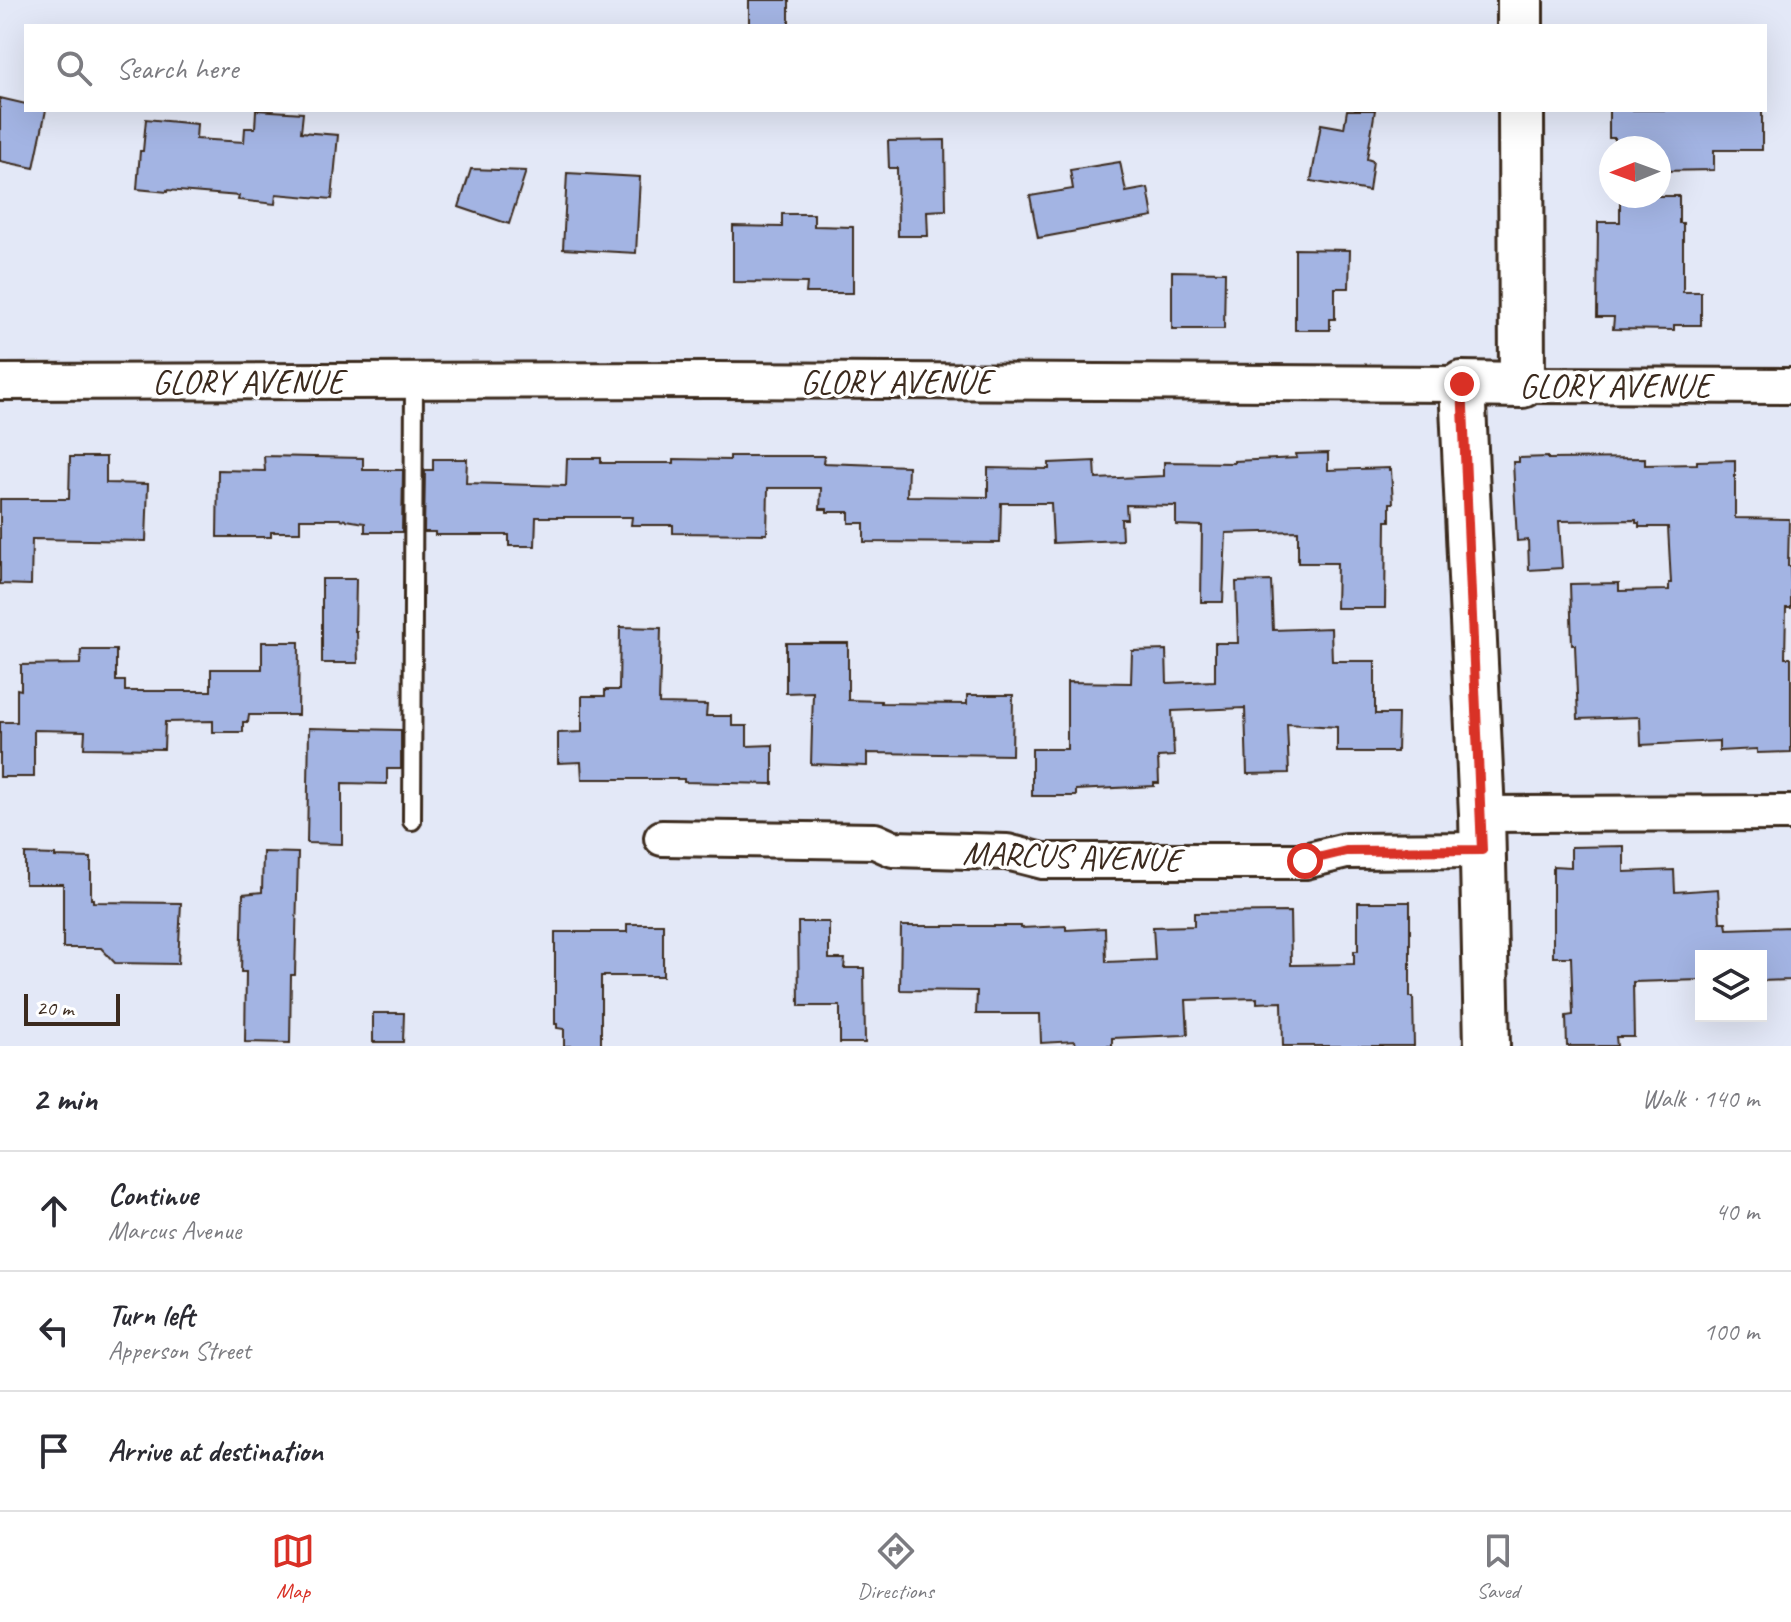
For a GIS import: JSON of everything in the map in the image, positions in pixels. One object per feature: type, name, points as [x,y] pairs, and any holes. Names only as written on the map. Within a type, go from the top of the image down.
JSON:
[{"type":"street","points":[[1520,0],[1520,24]]},
{"type":"street","points":[[1521,112],[1522,385]]},
{"type":"street","name":"GLORY AVENUE","points":[[0,382],[728,380],[1791,386]]},
{"type":"street","points":[[1462,384],[1482,832],[1487,1046]]},
{"type":"street","name":"MARCUS AVENUE","points":[[662,838],[875,841],[893,849],[1007,852],[1043,861],[1305,861],[1346,851],[1482,832],[1791,813]]},
{"type":"lane","points":[[412,821],[414,381]]},
{"type":"building","points":[[749,0],[789,0],[789,24],[749,24]]},
{"type":"building","points":[[0,98],[24,104],[24,112],[46,112],[34,168],[0,161]]},
{"type":"building","points":[[256,112],[303,113],[301,132],[338,135],[332,199],[276,194],[275,204],[238,200],[239,196],[137,189],[146,119],[197,124],[196,139],[244,142],[245,128],[255,128]]},
{"type":"building","points":[[1347,112],[1375,112],[1367,159],[1373,161],[1369,191],[1311,181],[1321,124],[1344,128]]},
{"type":"building","points":[[1609,112],[1762,112],[1762,150],[1714,150],[1714,170],[1671,171],[1671,136],[1609,136]]},
{"type":"building","points":[[945,140],[946,210],[927,211],[928,236],[898,236],[897,168],[889,168],[888,141]]},
{"type":"building","points":[[1120,162],[1126,192],[1148,188],[1153,217],[1038,238],[1030,196],[1073,189],[1070,170]]},
{"type":"building","points":[[471,169],[526,171],[509,224],[459,207]]},
{"type":"building","points":[[567,173],[640,177],[636,253],[563,249]]},
{"type":"building","points":[[1671,196],[1679,196],[1679,223],[1683,223],[1683,292],[1701,292],[1701,325],[1674,325],[1674,330],[1613,329],[1614,317],[1597,317],[1598,222],[1620,222],[1620,208],[1671,208]]},
{"type":"building","points":[[782,214],[814,214],[814,226],[853,227],[853,293],[806,293],[807,283],[733,282],[733,226],[782,227]]},
{"type":"building","points":[[1295,249],[1350,250],[1349,288],[1335,288],[1335,319],[1330,319],[1330,330],[1295,330]]},
{"type":"building","points":[[1172,271],[1225,272],[1224,329],[1172,329]]},
{"type":"building","points":[[1328,453],[1328,470],[1391,470],[1393,503],[1390,503],[1390,521],[1386,521],[1385,608],[1336,608],[1337,563],[1298,563],[1298,531],[1226,533],[1223,602],[1201,602],[1202,526],[1176,525],[1176,506],[1126,505],[1127,519],[1121,519],[1122,540],[1053,543],[1051,503],[1001,503],[1000,543],[864,542],[864,523],[849,523],[849,512],[820,509],[821,488],[768,488],[767,534],[673,533],[673,525],[631,525],[632,517],[536,517],[535,546],[509,546],[509,535],[435,535],[435,532],[424,532],[425,470],[433,470],[433,459],[467,459],[466,483],[566,486],[567,458],[601,458],[601,463],[674,463],[674,459],[730,460],[730,456],[824,456],[823,463],[908,466],[907,496],[988,497],[988,468],[1049,469],[1049,463],[1095,461],[1096,479],[1164,476],[1164,462],[1234,463]]},
{"type":"building","points":[[264,456],[363,458],[363,470],[403,470],[402,532],[365,532],[365,523],[340,519],[300,519],[300,532],[271,532],[271,537],[217,537],[218,470],[265,471]]},
{"type":"building","points":[[70,457],[106,457],[106,483],[148,484],[146,541],[32,539],[31,585],[0,584],[0,499],[69,499]]},
{"type":"building","points":[[1519,458],[1645,458],[1645,465],[1735,460],[1735,518],[1789,519],[1791,608],[1786,608],[1785,658],[1791,658],[1791,752],[1757,753],[1757,749],[1719,751],[1719,741],[1641,745],[1640,717],[1578,719],[1570,584],[1619,583],[1619,591],[1669,590],[1668,527],[1639,527],[1636,520],[1559,521],[1562,568],[1529,570],[1528,540],[1517,541],[1513,462],[1519,462]]},
{"type":"building","points":[[322,579],[356,579],[358,663],[322,663]]},
{"type":"building","points":[[1271,581],[1273,630],[1331,628],[1332,661],[1375,661],[1375,714],[1398,714],[1397,752],[1337,752],[1337,727],[1287,724],[1289,773],[1247,774],[1245,708],[1172,711],[1174,756],[1158,757],[1159,783],[1154,783],[1154,786],[1076,790],[1076,796],[1032,796],[1032,749],[1067,749],[1067,682],[1131,683],[1132,651],[1166,650],[1167,683],[1215,681],[1215,643],[1238,643],[1236,582]]},
{"type":"building","points":[[620,627],[661,628],[659,704],[707,705],[706,716],[732,716],[732,726],[747,726],[747,746],[773,745],[773,784],[684,782],[684,779],[582,779],[581,762],[558,763],[558,733],[582,732],[582,696],[605,696],[605,690],[619,690]]},
{"type":"building","points":[[262,642],[299,642],[298,715],[249,715],[248,722],[243,722],[243,732],[213,732],[213,721],[165,722],[164,749],[84,748],[85,731],[34,730],[34,777],[0,777],[0,722],[17,722],[21,665],[80,664],[81,650],[116,650],[116,681],[125,681],[125,691],[211,691],[211,669],[262,669]]},
{"type":"building","points":[[786,643],[848,643],[848,700],[967,704],[967,695],[1013,695],[1012,755],[867,753],[867,766],[811,764],[813,692],[786,693]]},
{"type":"building","points":[[309,728],[401,730],[401,769],[387,769],[387,784],[342,783],[342,844],[307,843]]},
{"type":"building","points":[[1624,846],[1624,872],[1674,870],[1675,892],[1718,889],[1720,922],[1726,922],[1727,929],[1791,927],[1791,980],[1767,981],[1767,950],[1695,950],[1695,980],[1633,982],[1634,1037],[1616,1037],[1617,1046],[1567,1046],[1566,1016],[1573,1015],[1571,957],[1553,957],[1553,866],[1571,867],[1571,847]]},
{"type":"building","points":[[263,852],[298,853],[290,1043],[245,1042],[246,972],[241,972],[243,894],[262,892]]},
{"type":"building","points":[[25,854],[91,858],[93,902],[181,903],[178,964],[115,963],[101,948],[63,948],[63,884],[25,884]]},
{"type":"building","points":[[1358,902],[1410,902],[1410,997],[1413,997],[1414,1046],[1283,1046],[1282,1002],[1257,1003],[1257,998],[1186,1000],[1188,1034],[1112,1038],[1112,1046],[1076,1046],[1075,1041],[1041,1043],[1040,1014],[976,1014],[977,991],[900,990],[901,926],[1105,928],[1106,962],[1155,960],[1153,927],[1194,926],[1194,913],[1290,912],[1291,965],[1354,964],[1354,951],[1358,951]]},
{"type":"building","points":[[798,922],[829,922],[829,959],[845,959],[844,968],[864,968],[865,1043],[840,1043],[840,1006],[799,1006]]},
{"type":"building","points":[[627,924],[663,924],[663,976],[601,976],[601,1046],[564,1046],[564,1029],[557,1028],[555,1024],[555,932],[627,932]]},
{"type":"building","points":[[373,1013],[404,1013],[403,1042],[373,1042]]},
{"type":"route","points":[[1305,861],[1346,851],[1482,850],[1462,384]]}]
